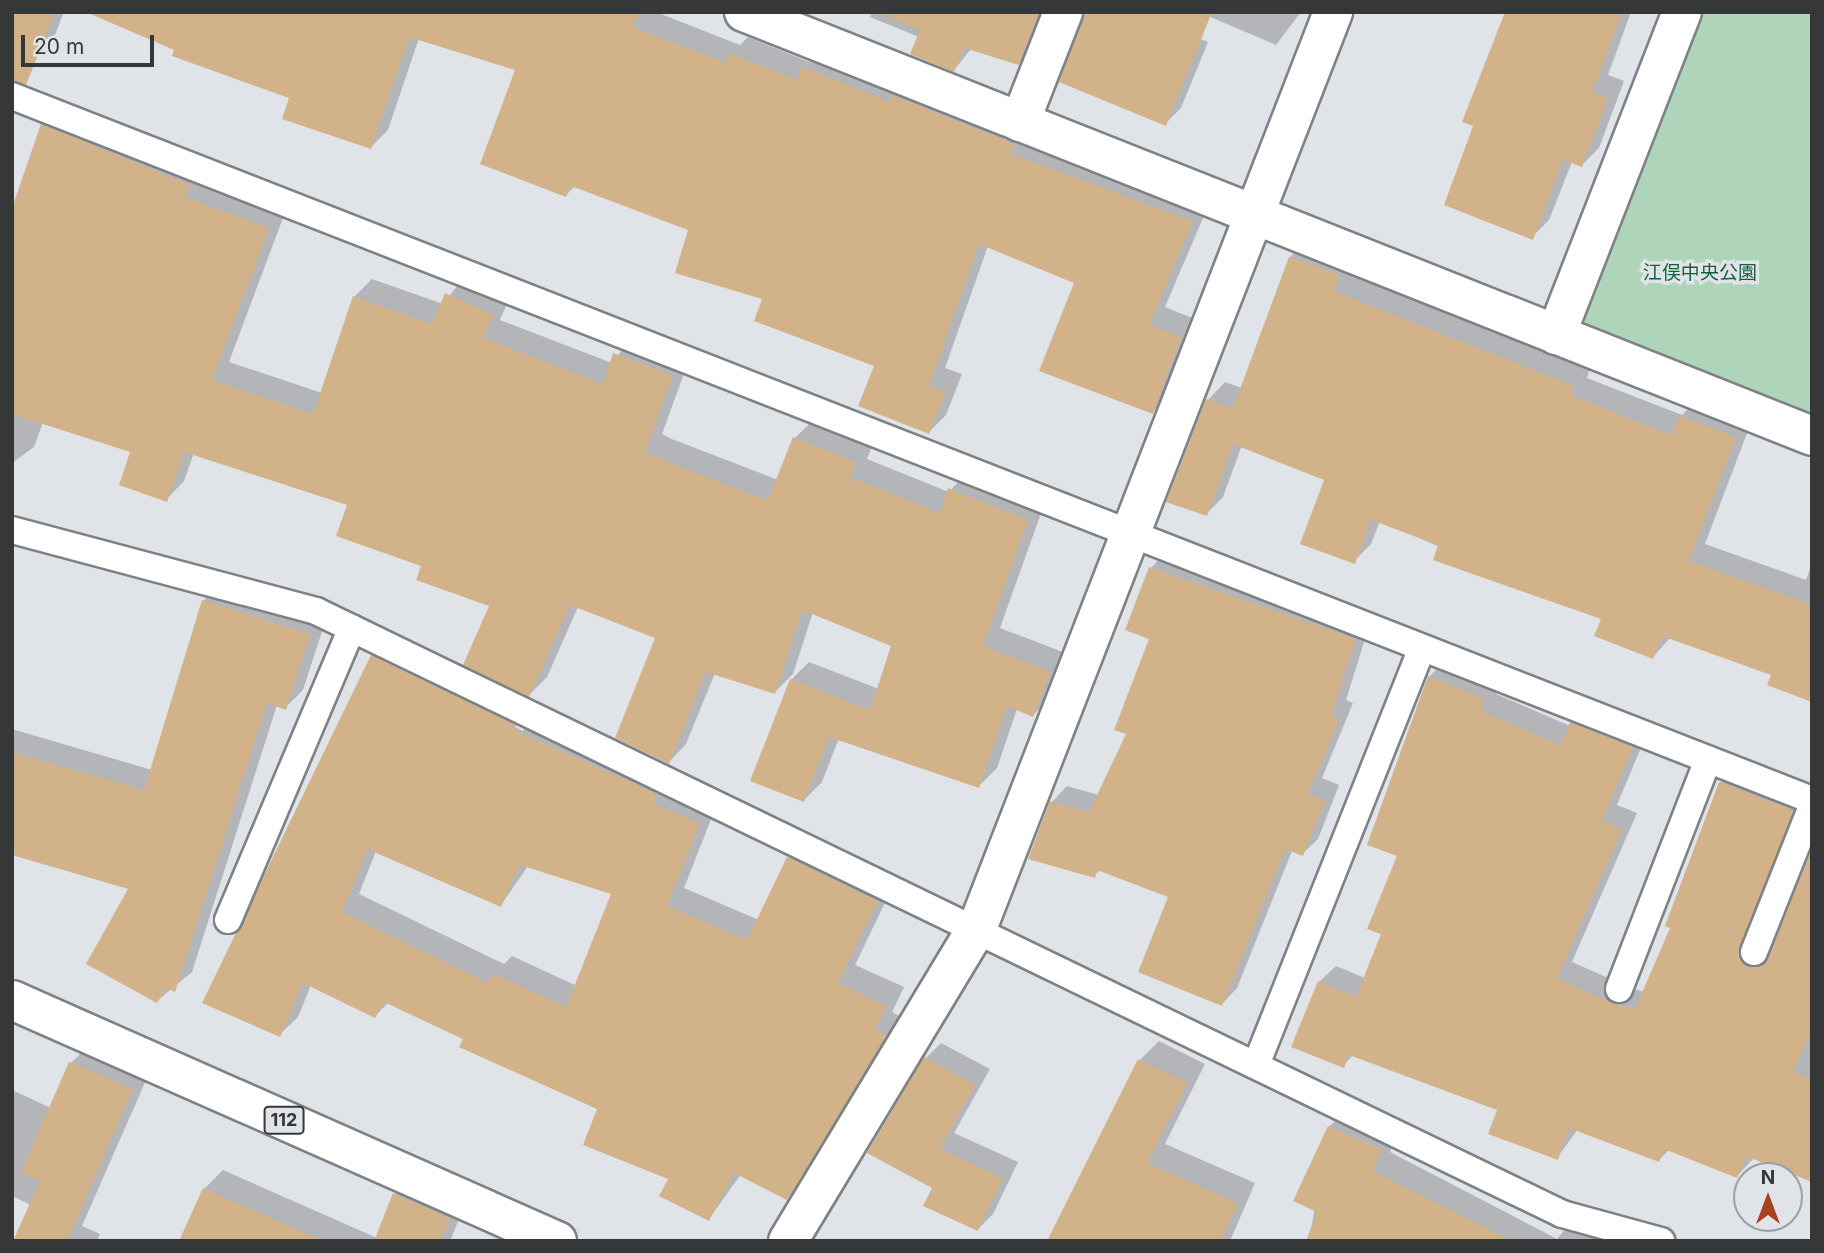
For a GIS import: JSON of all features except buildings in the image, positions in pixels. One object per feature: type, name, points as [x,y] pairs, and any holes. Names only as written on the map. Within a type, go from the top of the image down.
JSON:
[{"type":"main road","points":[[744,12],[792,21],[1020,122],[1252,217],[1812,436]]},
{"type":"main road","points":[[1020,122],[1063,12]]},
{"type":"main road","points":[[788,1241],[978,926],[1332,12]]},
{"type":"main road","points":[[1556,335],[1682,12]]},
{"type":"main road","name":"112","points":[[12,1000],[556,1241]]},
{"type":"lane","points":[[12,96],[1130,536],[1812,800]]},
{"type":"lane","points":[[12,530],[316,611],[978,926],[1562,1214],[1661,1241]]},
{"type":"lane","points":[[228,920],[352,628]]},
{"type":"lane","points":[[1256,1065],[1422,648]]},
{"type":"lane","points":[[1619,989],[1708,760]]},
{"type":"lane","points":[[1754,952],[1812,806]]},
{"type":"green space","name":"江俣中央公園","points":[[1682,12],[1812,12],[1812,436],[1556,335]]}]
